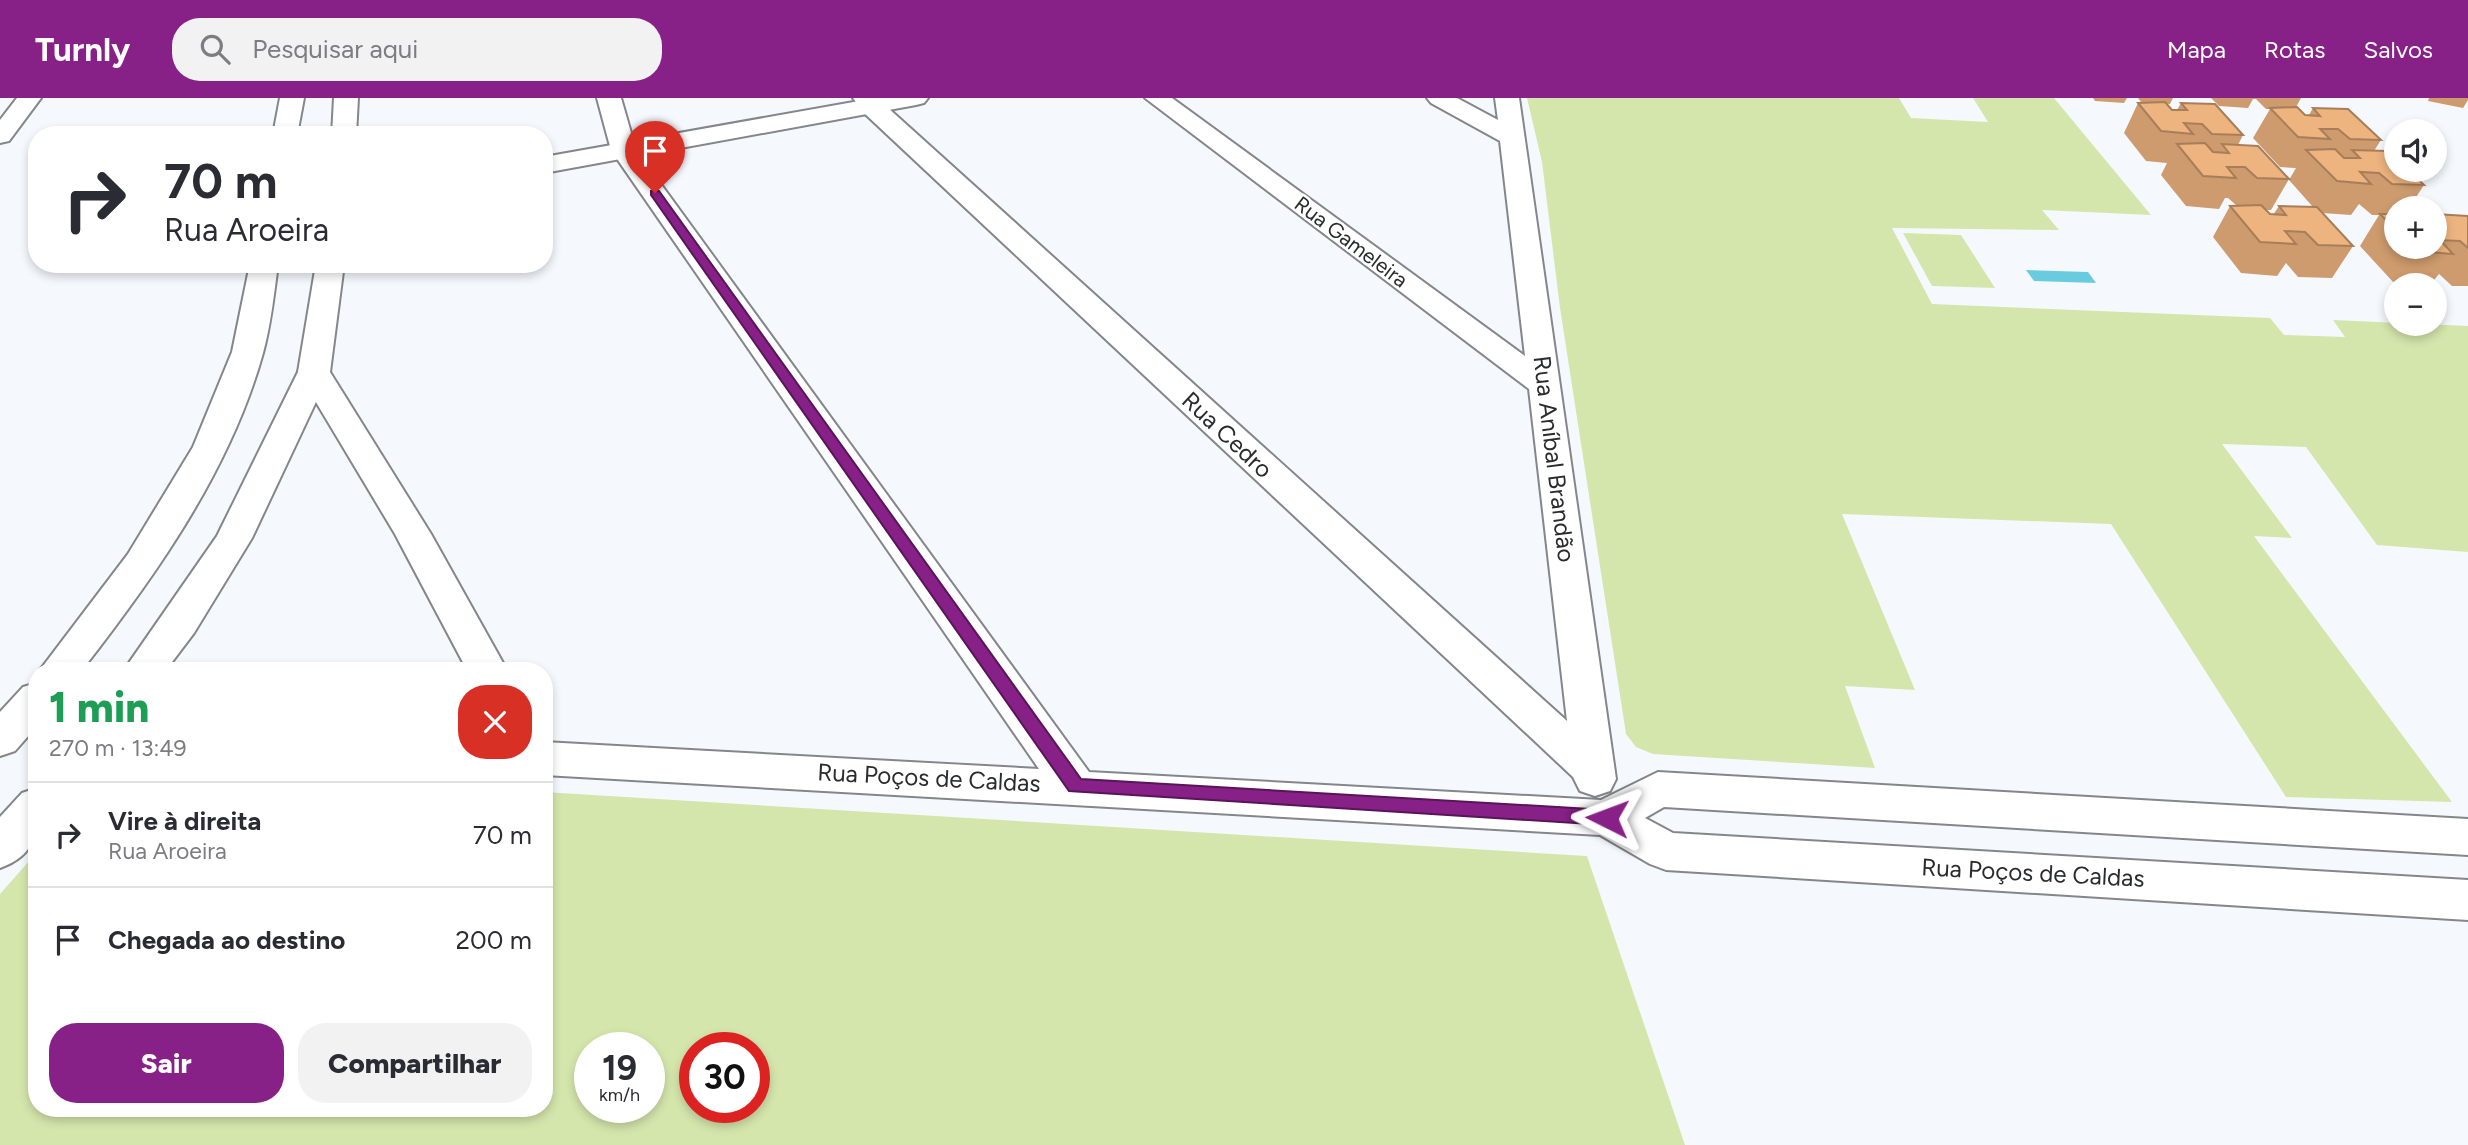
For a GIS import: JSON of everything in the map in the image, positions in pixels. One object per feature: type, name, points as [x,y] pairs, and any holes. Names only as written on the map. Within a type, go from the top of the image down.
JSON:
[{"type":"street","points":[[0,136],[29,98]]},
{"type":"street","points":[[287,126],[292,98]]},
{"type":"street","points":[[344,126],[346,98]]},
{"type":"street","points":[[609,98],[624,150],[1076,786]]},
{"type":"street","points":[[553,162],[868,102],[916,98]]},
{"type":"street","name":"Rua Gameleira","points":[[1157,98],[1545,386]]},
{"type":"street","points":[[1439,98],[1514,139]]},
{"type":"street","name":"Rua Aníbal Brandão","points":[[1507,98],[1592,769],[1607,818]]},
{"type":"street","name":"Rua Cedro","points":[[868,102],[1592,769]]},
{"type":"street","points":[[67,662],[106,614],[160,535],[211,442],[245,362],[256,318],[263,273]]},
{"type":"street","points":[[150,662],[199,594],[234,538],[314,372],[329,273]]},
{"type":"street","points":[[314,372],[414,534],[483,662]]},
{"type":"street","name":"Rua Poços de Caldas","points":[[553,758],[1607,818],[1666,851],[2468,900]]},
{"type":"street","points":[[1607,818],[1658,789],[2468,837]]},
{"type":"street","points":[[0,849],[28,816]]},
{"type":"green space","points":[[1527,98],[1899,98],[1911,118],[1988,122],[1973,98],[2054,98],[2151,215],[2042,210],[2059,230],[1892,228],[1932,304],[2270,318],[2284,335],[2345,337],[2333,320],[2384,322],[2384,336],[2447,336],[2447,325],[2468,326],[2468,552],[2377,545],[2306,447],[2222,444],[2292,538],[2254,536],[2452,802],[2286,797],[2111,524],[1842,514],[1915,690],[1845,686],[1875,768],[1653,754],[1636,747],[1626,734],[1560,308],[1542,162]]},
{"type":"green space","points":[[1903,233],[1961,235],[1995,288],[1932,286]]},
{"type":"green space","points":[[553,793],[1587,856],[1685,1145],[0,1145],[0,894],[28,862],[28,1117],[553,1117]]},
{"type":"water","points":[[2026,270],[2088,272],[2096,283],[2034,281]]},
{"type":"building","points":[[2165,102],[2172,110],[2187,110],[2181,103],[2215,104],[2243,135],[2212,134],[2202,124],[2184,123],[2193,134],[2161,131],[2138,103]]},
{"type":"building","points":[[2297,107],[2305,115],[2320,116],[2313,108],[2348,109],[2381,140],[2350,139],[2338,129],[2320,129],[2330,139],[2298,137],[2270,108]]},
{"type":"building","points":[[2205,143],[2213,152],[2229,153],[2222,144],[2258,146],[2289,179],[2257,178],[2245,167],[2227,167],[2236,178],[2203,176],[2177,144]]},
{"type":"building","points":[[2335,149],[2344,158],[2360,158],[2352,150],[2384,151],[2384,177],[2379,173],[2360,172],[2371,184],[2337,181],[2306,150]]},
{"type":"building","points":[[2390,182],[2421,182],[2424,185]]},
{"type":"building","points":[[2261,205],[2270,214],[2286,215],[2279,206],[2317,207],[2353,246],[2318,245],[2305,232],[2285,231],[2296,244],[2260,242],[2230,206]]},
{"type":"building","points":[[2447,215],[2468,216],[2468,248],[2460,241],[2447,240]]},
{"type":"route","points":[[655,193],[1076,786],[1607,818]]}]
